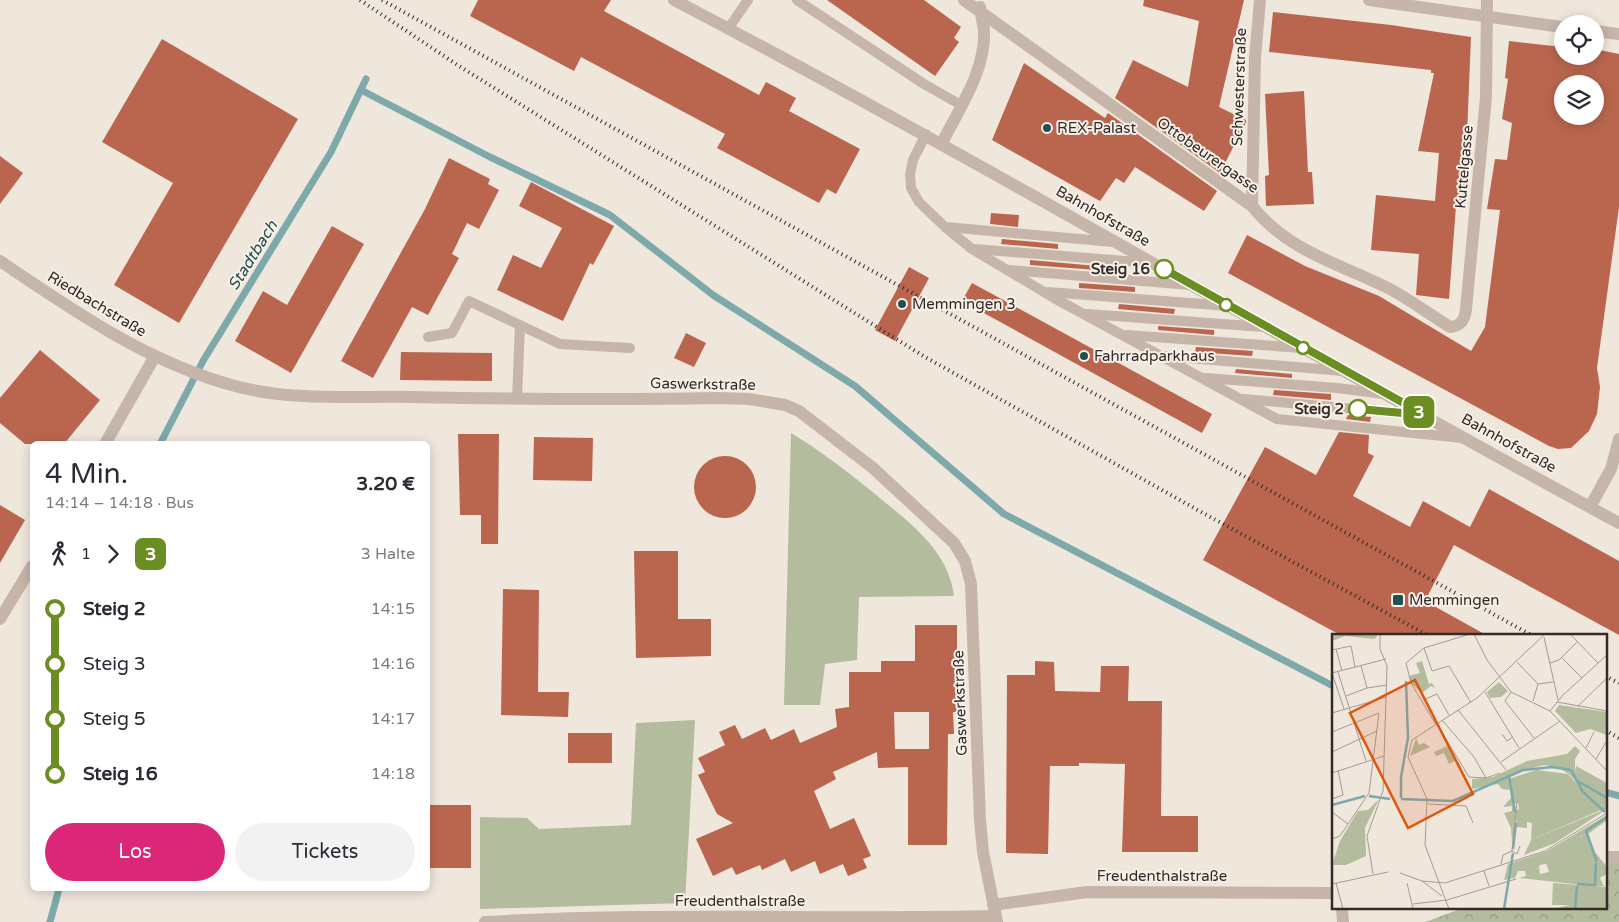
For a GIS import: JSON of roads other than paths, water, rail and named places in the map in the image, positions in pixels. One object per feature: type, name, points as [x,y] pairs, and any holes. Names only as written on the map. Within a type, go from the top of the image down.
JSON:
[{"type":"street","name":"Bahnhofstraße","points":[[674,0],[926,134],[1114,242],[1619,523]]},
{"type":"street","name":"Ottobeurergasse","points":[[964,0],[980,5],[1068,76],[1252,206],[1280,235],[1344,270],[1390,289],[1450,327]]},
{"type":"street","name":"Schwesterstraße","points":[[1252,206],[1255,58],[1260,0]]},
{"type":"street","points":[[1369,0],[1554,26]]},
{"type":"street","name":"Kuttelgasse","points":[[1450,327],[1462,323],[1466,310],[1486,97],[1487,0]]},
{"type":"street","points":[[942,143],[975,77],[982,52],[984,32],[980,5]]},
{"type":"street","points":[[1604,32],[1619,34]]},
{"type":"street","name":"Riedbachstraße","points":[[0,261],[90,322],[155,356],[182,367]]},
{"type":"street","points":[[107,441],[155,356]]},
{"type":"street","name":"Gaswerkstraße","points":[[182,367],[211,378],[265,392],[310,396],[718,398],[749,399],[785,405],[799,411],[858,456],[942,531],[954,543],[965,561],[971,584],[980,820],[983,852],[995,914]]},
{"type":"street","points":[[1590,507],[1611,470],[1619,439]]},
{"type":"street","points":[[0,619],[30,569]]},
{"type":"street","points":[[1606,857],[1619,857]]},
{"type":"street","name":"Freudenthalstraße","points":[[485,922],[694,916],[925,918],[995,914],[1087,892],[1332,893]]},
{"type":"lane","points":[[728,29],[748,0]]},
{"type":"lane","points":[[797,0],[924,84],[961,105]]},
{"type":"lane","points":[[926,134],[913,160],[910,174],[911,188],[919,202],[944,227],[972,249],[1084,314],[1283,420],[1467,439]]},
{"type":"lane","points":[[944,227],[1114,242]]},
{"type":"lane","points":[[972,249],[1152,263]]},
{"type":"lane","points":[[1007,270],[1191,285]]},
{"type":"lane","points":[[1045,292],[1229,306]]},
{"type":"lane","points":[[428,336],[452,333],[469,302],[560,344],[630,348]]},
{"type":"lane","points":[[1084,314],[1266,327]]},
{"type":"lane","points":[[516,398],[520,326]]},
{"type":"lane","points":[[1123,335],[1306,349]]},
{"type":"lane","points":[[1163,356],[1349,372]]},
{"type":"lane","points":[[1202,378],[1337,388],[1387,395]]},
{"type":"lane","points":[[1240,398],[1425,415]]},
{"type":"waterway","name":"Stadtbach","points":[[162,441],[203,361],[331,152],[366,79]]},
{"type":"waterway","points":[[361,90],[490,157],[610,215],[713,295],[855,386],[1004,514],[1332,685]]},
{"type":"waterway","points":[[1606,792],[1619,796]]},
{"type":"waterway","name":"Stadtbach","points":[[50,922],[58,891]]},
{"type":"railway","points":[[360,0],[459,66],[925,357],[1203,513],[1425,634]]},
{"type":"railway","points":[[382,0],[1529,634]]},
{"type":"railway","points":[[1606,676],[1619,683]]},
{"type":"railway","points":[[1606,731],[1619,738]]},
{"type":"place","name":"REX-Palast","points":[[1047,128]]},
{"type":"place","name":"Steig 16","points":[[1164,269]]},
{"type":"place","name":"Memmingen 3","points":[[902,304]]},
{"type":"place","name":"Fahrradparkhaus","points":[[1084,356]]},
{"type":"place","name":"Steig 2","points":[[1358,409]]},
{"type":"place","name":"Memmingen","points":[[1398,600]]}]
